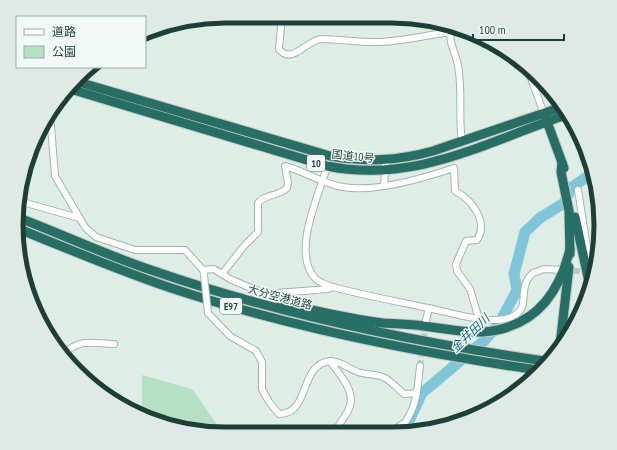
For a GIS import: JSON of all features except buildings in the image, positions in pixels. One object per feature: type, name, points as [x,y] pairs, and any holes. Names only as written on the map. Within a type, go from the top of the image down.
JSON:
[{"type":"highway","name":"国道10号","points":[[81,83],[330,156],[365,161],[414,156],[462,141],[561,115]]},
{"type":"highway","name":"国道10号","points":[[75,90],[327,166],[363,172],[386,171],[429,164],[545,118],[558,110]]},
{"type":"highway","points":[[545,118],[569,184],[571,208],[569,271],[561,335]]},
{"type":"highway","points":[[562,163],[561,172],[565,193],[571,208],[587,275]]},
{"type":"highway","name":"大分空港道路","points":[[23,220],[153,271],[238,298],[331,322],[460,348],[542,361]]},
{"type":"highway","points":[[567,325],[575,254],[575,224]]},
{"type":"highway","name":"大分空港道路","points":[[23,231],[168,287],[252,313],[339,334],[452,357],[533,369]]},
{"type":"highway","points":[[153,271],[267,300],[382,323],[482,332],[504,328],[524,320],[546,302],[561,280],[570,249]]},
{"type":"highway","points":[[481,362],[529,373]]},
{"type":"street","points":[[281,23],[279,49],[284,54],[289,55],[296,53],[318,39],[379,42],[451,32]]},
{"type":"street","points":[[451,32],[451,40],[457,57],[460,75],[462,141]]},
{"type":"street","points":[[531,78],[545,118]]},
{"type":"street","points":[[51,122],[51,140],[55,176],[85,227],[96,237],[135,250],[185,250],[204,272],[208,313],[230,336],[256,351],[262,362],[262,389],[278,414],[288,412],[297,407],[312,370],[322,363],[330,361],[360,372],[384,378],[404,394],[417,393]]},
{"type":"street","points":[[330,156],[308,228],[306,251],[307,262],[316,280],[333,287],[429,308],[480,319],[495,319],[508,318],[516,314],[522,307],[523,288],[529,276],[538,270],[562,270]]},
{"type":"street","points":[[384,186],[386,160]]},
{"type":"street","points":[[222,274],[244,246],[258,232],[257,213],[260,200],[277,195],[287,188],[288,183],[285,166],[300,170],[323,181],[342,187],[363,189],[431,176],[454,168],[455,191],[465,196],[476,212],[482,225],[481,234],[477,240],[466,241],[456,264],[457,271],[470,289],[480,319]]},
{"type":"street","points":[[578,190],[590,262]]},
{"type":"street","points":[[24,203],[79,218]]},
{"type":"street","points":[[204,272],[214,269],[230,279],[265,294],[328,289],[333,287]]},
{"type":"street","points":[[426,320],[429,308]]},
{"type":"street","points":[[67,351],[75,344],[114,344]]},
{"type":"street","points":[[330,361],[348,386],[352,399],[348,412],[339,427]]},
{"type":"street","points":[[398,427],[405,422],[417,393],[420,366]]},
{"type":"green space","points":[[142,375],[192,389],[219,427],[173,420],[148,412],[142,407]]},
{"type":"waterway","name":"金井田川","points":[[403,427],[409,421],[422,393],[485,340],[499,324],[517,290],[514,274],[525,232],[540,218],[564,203],[572,187],[588,176]]},
{"type":"tunnel","points":[[565,270],[588,272]]},
{"type":"tunnel","points":[[420,366],[426,324]]}]
